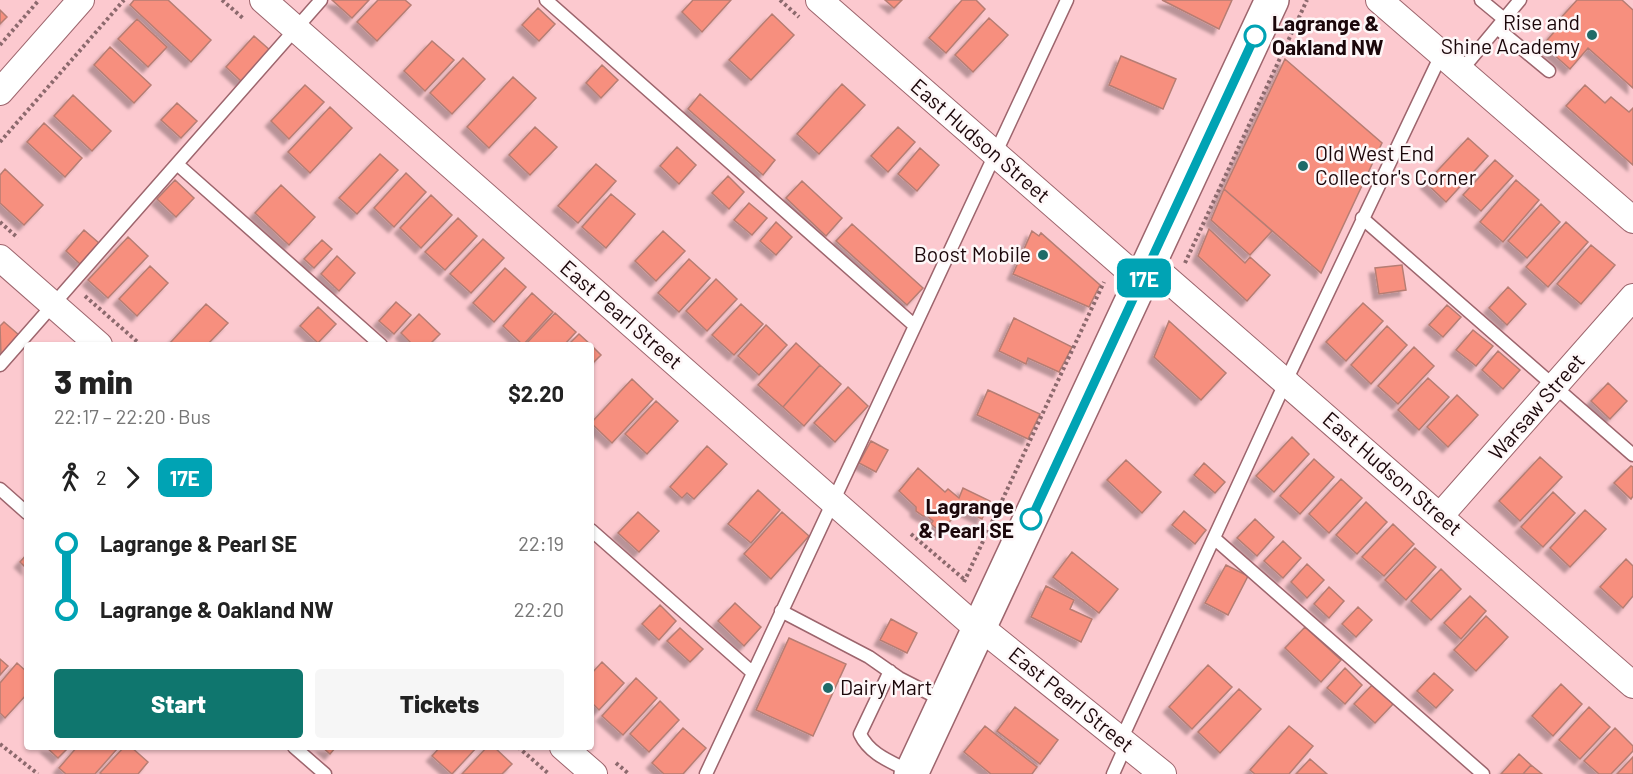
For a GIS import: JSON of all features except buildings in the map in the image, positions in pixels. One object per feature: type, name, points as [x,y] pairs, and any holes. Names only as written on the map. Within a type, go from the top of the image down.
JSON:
[{"type":"main road","points":[[912,773],[1272,0]]},
{"type":"street","points":[[0,93],[81,0]]},
{"type":"street","name":"East Pearl Street","points":[[263,0],[953,607],[1163,774]]},
{"type":"street","name":"East Hudson Street","points":[[819,0],[1115,259],[1146,273],[1286,381],[1633,685]]},
{"type":"street","points":[[1378,0],[1633,220]]},
{"type":"street","points":[[0,258],[96,342]]},
{"type":"street","name":"Warsaw Street","points":[[1440,516],[1633,297]]},
{"type":"street","points":[[566,750],[594,774]]},
{"type":"lane","points":[[0,365],[321,0]]},
{"type":"lane","points":[[546,0],[915,326]]},
{"type":"lane","points":[[706,774],[1066,0]]},
{"type":"lane","points":[[1481,0],[1500,23],[1549,71]]},
{"type":"lane","points":[[1460,72],[1520,0]]},
{"type":"lane","points":[[1113,774],[1124,742],[1286,381],[1441,55]]},
{"type":"lane","points":[[177,164],[378,342]]},
{"type":"lane","points":[[1362,218],[1633,455]]},
{"type":"lane","points":[[0,489],[24,510]]},
{"type":"lane","points":[[594,533],[753,673]]},
{"type":"lane","points":[[1215,538],[1483,774]]},
{"type":"lane","points":[[781,610],[945,701]]},
{"type":"lane","points":[[890,671],[860,735],[865,745],[872,751],[912,773]]},
{"type":"lane","points":[[297,750],[325,774]]},
{"type":"path","points":[[0,45],[39,0]]},
{"type":"path","points":[[0,142],[124,0]]},
{"type":"path","points":[[953,607],[1115,259]]},
{"type":"path","points":[[0,744],[39,774]]},
{"type":"path","points":[[521,750],[549,774]]},
{"type":"bus line","name":"17E","points":[[1031,519],[1255,36]]},
{"type":"place","name":"Rise and Shine Academy","points":[[1592,35]]},
{"type":"place","name":"Lagrange & Oakland NW","points":[[1255,36]]},
{"type":"place","name":"Old West End Collector's Corner","points":[[1303,166]]},
{"type":"place","name":"Boost Mobile","points":[[1043,255]]},
{"type":"place","name":"Lagrange & Pearl SE","points":[[1031,519]]},
{"type":"place","name":"Dairy Mart","points":[[828,688]]}]
